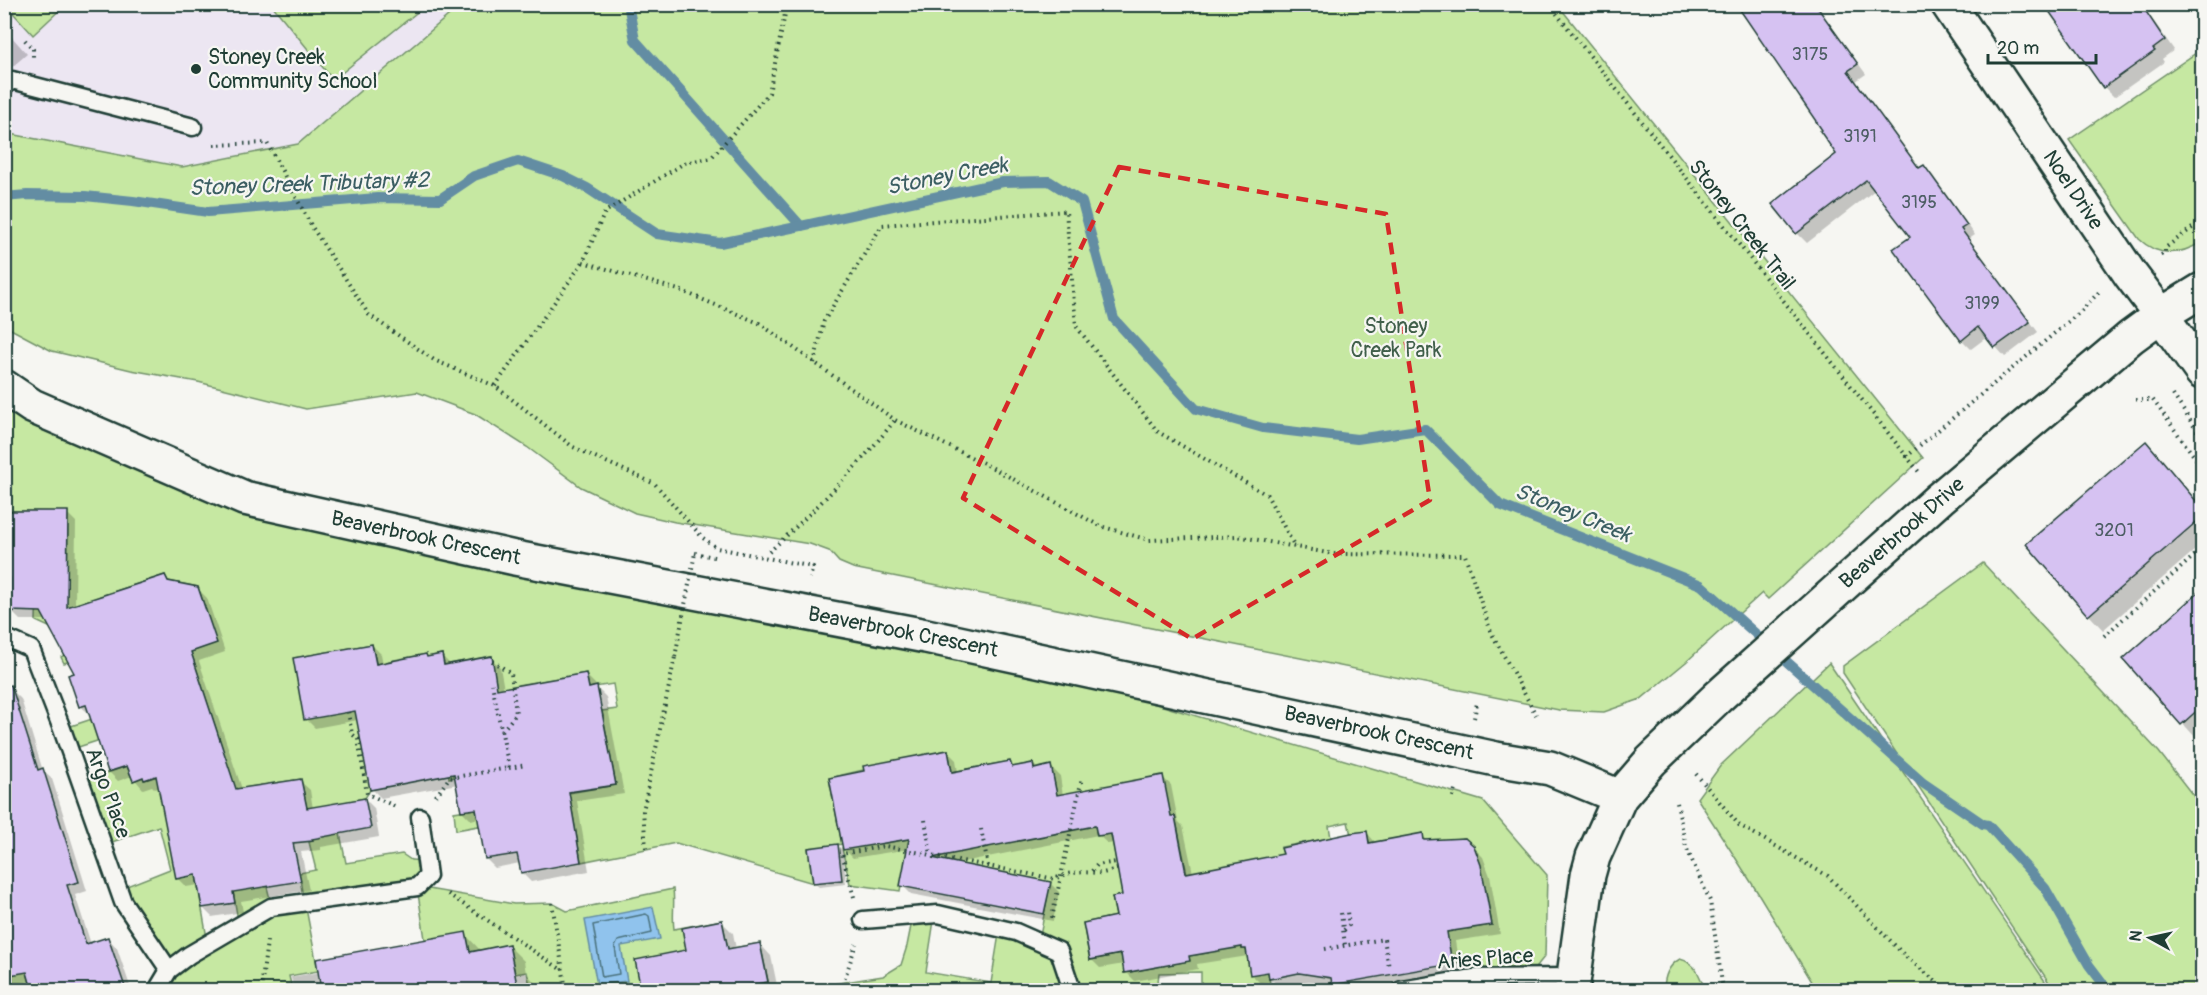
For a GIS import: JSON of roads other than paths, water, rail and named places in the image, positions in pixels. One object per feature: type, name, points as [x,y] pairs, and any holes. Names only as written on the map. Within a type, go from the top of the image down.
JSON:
[{"type":"street","name":"Noel Drive","points":[[1948,4],[2130,274],[2202,372]]},
{"type":"street","name":"Beaverbrook Drive","points":[[1620,796],[1651,761],[1718,697],[1940,498],[2131,337],[2202,290]]},
{"type":"street","name":"Beaverbrook Crescent","points":[[4,387],[32,406],[244,498],[515,558],[926,636],[1496,759],[1550,768],[1620,796]]},
{"type":"street","points":[[1572,984],[1588,875],[1593,857],[1620,796]]},
{"type":"lane","points":[[4,87],[12,80],[193,127]]},
{"type":"lane","name":"Argo Place","points":[[4,637],[31,649],[123,902],[169,970]]},
{"type":"lane","points":[[157,990],[169,970],[189,955],[271,908],[417,887],[428,876],[420,817]]},
{"type":"lane","points":[[863,920],[938,914],[1016,932],[1059,951],[1072,990]]},
{"type":"lane","name":"Aries Place","points":[[1401,990],[1474,978],[1572,984]]},
{"type":"water","points":[[653,907],[660,939],[621,946],[627,981],[597,985],[585,920]]},
{"type":"waterway","name":"Stoney Creek","points":[[628,4],[635,40],[801,226],[1003,182],[1049,181],[1082,202],[1114,319],[1196,409],[1263,428],[1357,439],[1425,429],[1500,505],[1701,585],[1923,783],[1983,824],[1988,825],[2045,888],[2089,965],[2108,990]]},
{"type":"waterway","name":"Stoney Creek Tributary #2","points":[[4,197],[85,196],[208,212],[377,198],[440,199],[474,176],[518,161],[563,176],[587,188],[657,234],[720,243],[801,226]]},
{"type":"place","name":"Stoney Creek Community School","points":[[196,69]]},
{"type":"park label","name":"Stoney Creek Park","points":[[1396,338]]}]
